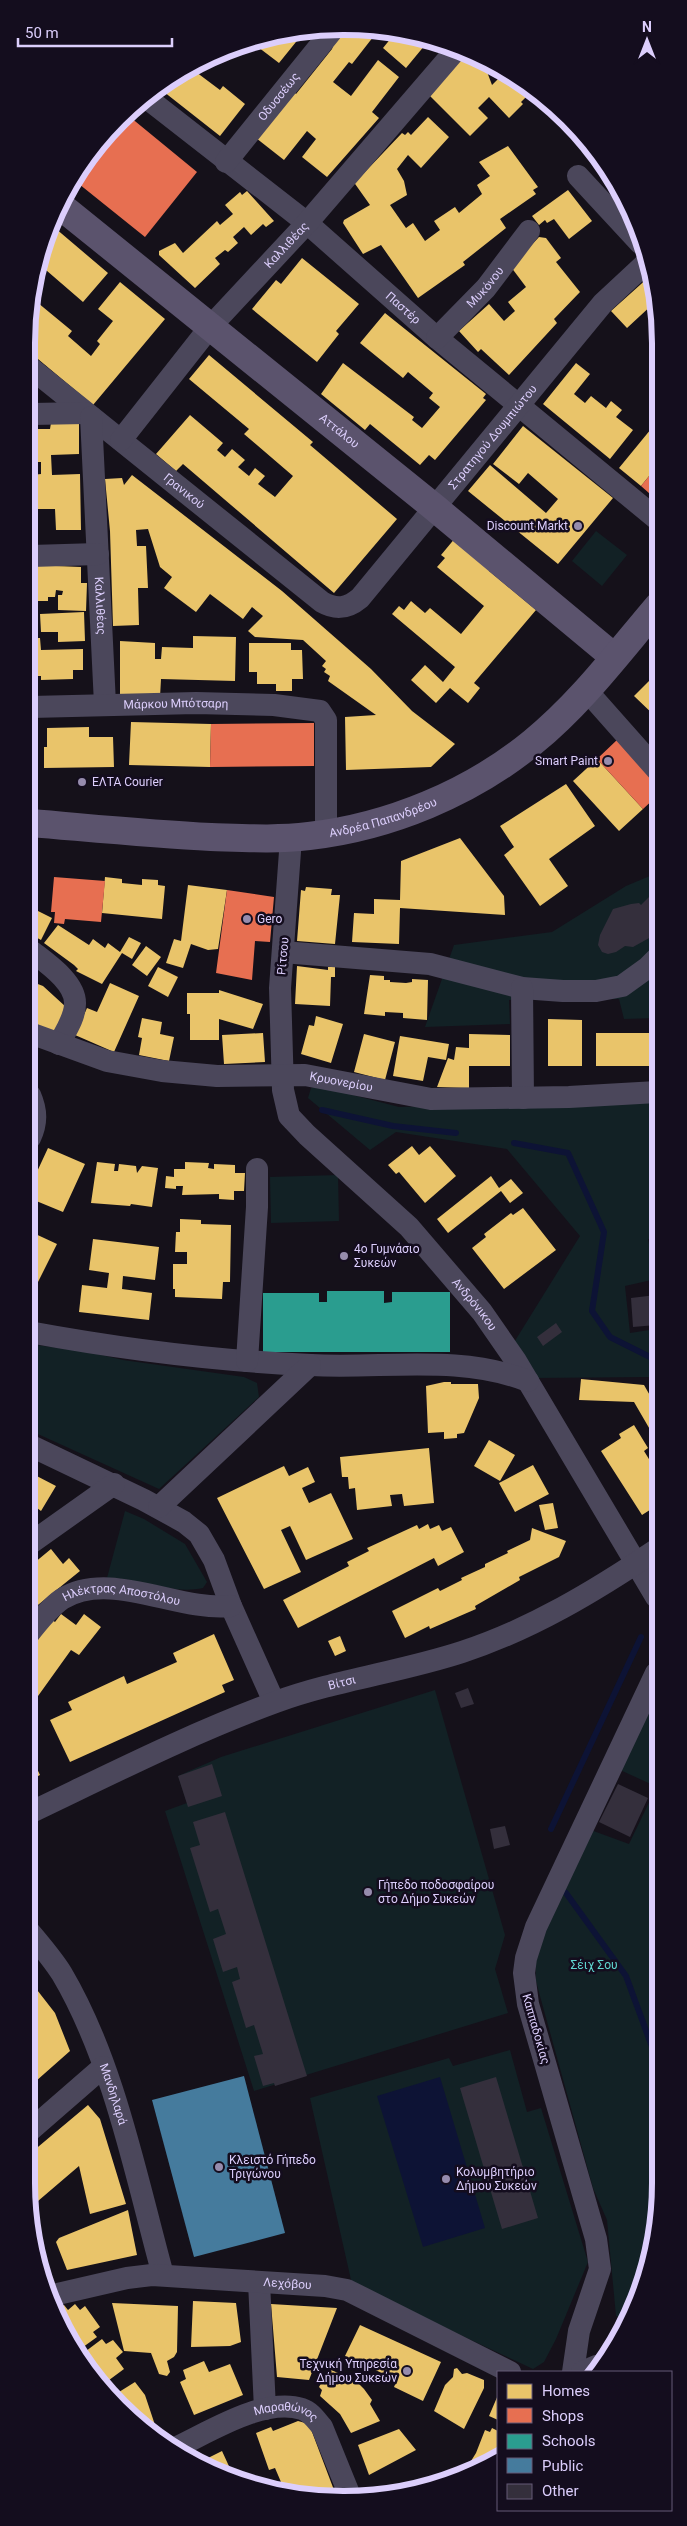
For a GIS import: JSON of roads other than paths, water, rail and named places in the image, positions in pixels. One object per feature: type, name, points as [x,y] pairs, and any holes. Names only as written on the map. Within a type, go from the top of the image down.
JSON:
[{"type":"street","name":"Οδυσσέως","points":[[226,162],[328,36]]},
{"type":"street","name":"Καλλιθέας","points":[[121,440],[210,327],[307,223],[452,54]]},
{"type":"street","name":"Παστέρ","points":[[152,102],[226,162],[307,223],[437,338],[652,515]]},
{"type":"street","points":[[578,176],[633,235]]},
{"type":"street","name":"Αττάλου","points":[[65,210],[435,508],[614,657]]},
{"type":"street","name":"Μυκόνου","points":[[437,338],[486,288],[528,231]]},
{"type":"street","name":"Στρατηγού Δουμπιώτου","points":[[339,608],[353,604],[360,598],[603,303],[642,267]]},
{"type":"street","name":"Γρανικού","points":[[35,371],[322,602],[330,607],[339,608]]},
{"type":"street","points":[[35,414],[88,415]]},
{"type":"street","name":"Καλλιθέας","points":[[88,415],[98,554],[105,704]]},
{"type":"street","points":[[35,556],[98,554]]},
{"type":"street","name":"Ανδρέα Παπανδρέου","points":[[35,823],[170,835],[291,838],[326,833],[401,814],[468,785],[508,761],[532,742],[586,691],[652,613]]},
{"type":"street","points":[[586,691],[652,764]]},
{"type":"street","name":"Μάρκου Μπότσαρη","points":[[35,706],[236,704],[296,706],[320,711],[326,720],[326,833]]},
{"type":"street","name":"Ρίτσου","points":[[282,1075],[280,988],[291,838]]},
{"type":"street","points":[[283,952],[430,964],[522,988],[563,991],[612,990],[632,980],[652,962]]},
{"type":"street","points":[[35,954],[58,974],[74,995],[76,1003],[73,1013],[59,1044]]},
{"type":"street","points":[[522,988],[523,1098]]},
{"type":"street","name":"Κρυονερίου","points":[[35,1035],[107,1060],[162,1072],[217,1076],[305,1075],[431,1099],[523,1098],[652,1092]]},
{"type":"street","name":"Ανδρόνικου","points":[[282,1075],[284,1101],[295,1124],[379,1198],[424,1242],[482,1312],[528,1381],[635,1564]]},
{"type":"street","points":[[247,1360],[257,1208],[257,1169]]},
{"type":"street","points":[[35,1333],[110,1345],[310,1365],[466,1365],[497,1370],[528,1381]]},
{"type":"street","points":[[159,1508],[310,1365]]},
{"type":"street","points":[[35,1448],[114,1484],[159,1508],[192,1528],[204,1540],[274,1702]]},
{"type":"street","points":[[35,1539],[114,1484]]},
{"type":"street","name":"Βίτσι","points":[[35,1810],[139,1761],[274,1702],[328,1686],[462,1652],[489,1642],[571,1604],[652,1553]]},
{"type":"street","points":[[635,1564],[652,1591]]},
{"type":"street","name":"Ηλέκτρας Αποστόλου","points":[[35,1627],[64,1598],[93,1590],[120,1590],[199,1605],[231,1606]]},
{"type":"street","name":"Καππαδοκίας","points":[[574,2371],[576,2340],[598,2279],[600,2263],[587,2208],[528,2004],[525,1988],[526,1958],[549,1895],[652,1681]]},
{"type":"street","name":"Μανδηλαρά","points":[[35,1939],[61,1972],[88,2024],[103,2067],[163,2275]]},
{"type":"street","points":[[35,2126],[103,2067]]},
{"type":"street","name":"Λεχόβου","points":[[56,2294],[127,2278],[163,2275],[325,2286],[347,2290],[508,2371]]},
{"type":"street","points":[[259,2282],[265,2408]]},
{"type":"street","name":"Μαραθώνος","points":[[181,2445],[265,2408],[288,2407],[302,2409],[316,2419],[325,2435],[348,2491]]},
{"type":"water","points":[[440,2077],[485,2228],[423,2247],[377,2096]]},
{"type":"waterway","points":[[322,1110],[393,1126],[456,1133]]},
{"type":"waterway","points":[[514,1143],[568,1153],[604,1232],[592,1311],[610,1337],[652,1358]]},
{"type":"waterway","points":[[551,1829],[641,1637]]},
{"type":"waterway","points":[[566,1893],[626,1976],[652,2047]]},
{"type":"place","name":"Discount Markt","points":[[578,526]]},
{"type":"place","name":"Smart Paint","points":[[608,761]]},
{"type":"place","name":"ΕΛΤΑ Courier","points":[[82,782]]},
{"type":"place","name":"Gero","points":[[247,919]]},
{"type":"place","name":"4ο Γυμνάσιο Συκεών","points":[[344,1256]]},
{"type":"place","name":"Γήπεδο ποδοσφαίρου στο Δήμο Συκεών","points":[[368,1892]]},
{"type":"place","name":"Κλειστό Γήπεδο Τριγώνου","points":[[219,2167]]},
{"type":"place","name":"Κολυμβητήριο Δήμου Συκεών","points":[[446,2179]]},
{"type":"place","name":"Τεχνική Υπηρεσία Δήμου Συκεών","points":[[407,2371]]},
{"type":"park label","name":"Σέιχ Σου","points":[[594,1965]]}]
